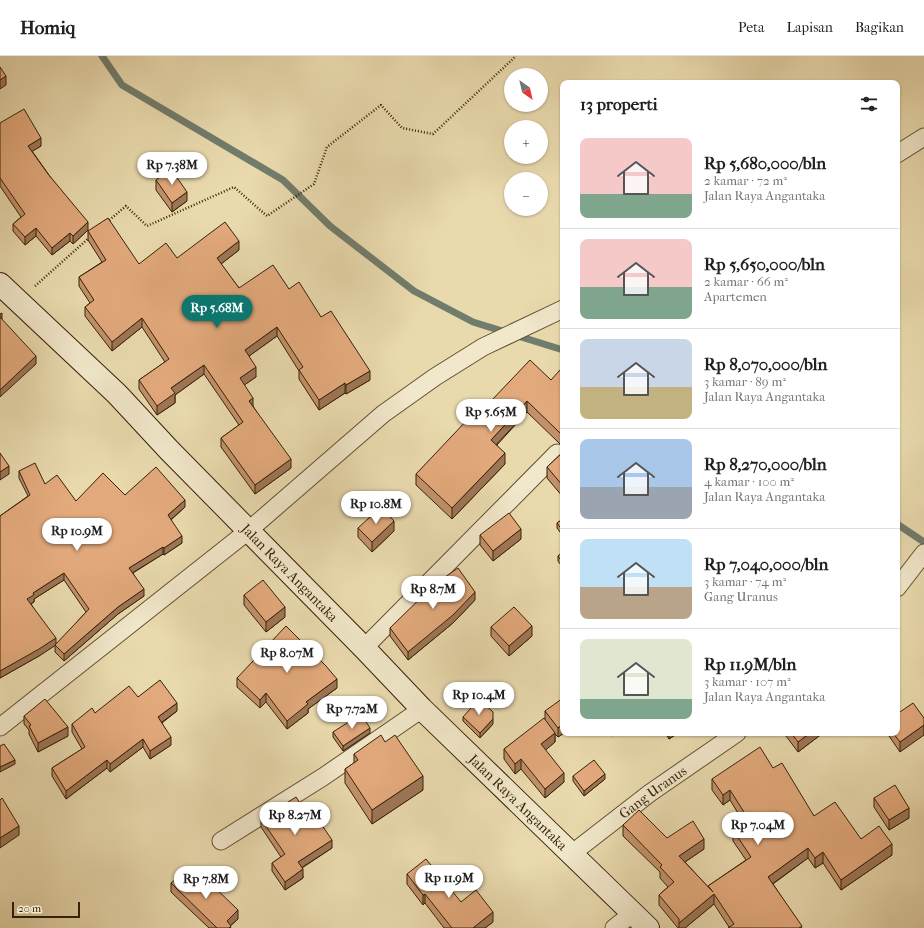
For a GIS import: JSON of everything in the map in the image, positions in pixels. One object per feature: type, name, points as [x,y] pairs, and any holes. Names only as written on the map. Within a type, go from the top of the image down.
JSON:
[{"type":"main road","name":"Jalan Raya Angantaka","points":[[0,284],[117,394],[422,709],[570,855],[640,920]]},
{"type":"street","points":[[900,152],[924,137]]},
{"type":"street","points":[[0,727],[248,531],[383,414],[435,377],[483,348],[560,310]]},
{"type":"street","points":[[364,648],[557,453]]},
{"type":"street","points":[[900,584],[924,553]]},
{"type":"street","points":[[221,841],[323,777],[422,709]]},
{"type":"street","name":"Gang Uranus","points":[[570,855],[650,793],[733,736]]},
{"type":"street","points":[[614,928],[640,920]]},
{"type":"path","points":[[103,226],[126,206],[147,226],[234,187],[267,216],[314,184],[327,147],[381,105],[402,128],[433,134],[516,56]]},
{"type":"path","points":[[18,301],[92,236]]},
{"type":"building","points":[[0,67],[6,76],[0,80]]},
{"type":"building","points":[[24,109],[41,138],[28,146],[48,174],[88,222],[73,236],[70,233],[52,248],[36,228],[25,237],[13,224],[25,214],[0,178],[0,123]]},
{"type":"building","points":[[171,169],[187,192],[172,203],[156,180]]},
{"type":"building","points":[[108,218],[139,264],[166,243],[177,258],[225,222],[239,241],[217,258],[239,288],[273,265],[289,289],[299,282],[321,317],[331,311],[370,371],[346,385],[345,383],[319,400],[299,370],[303,367],[277,327],[245,350],[256,367],[240,378],[253,398],[249,401],[291,459],[255,485],[221,438],[243,422],[204,365],[171,388],[175,393],[157,406],[139,380],[169,359],[142,318],[112,342],[85,307],[94,300],[79,277],[106,260],[88,231]]},
{"type":"building","points":[[0,317],[36,356],[0,390]]},
{"type":"building","points":[[530,360],[551,380],[560,370],[560,433],[527,401],[491,440],[505,453],[452,508],[416,474],[469,418],[472,421]]},
{"type":"building","points":[[0,453],[9,466],[0,472]]},
{"type":"building","points":[[560,455],[560,482],[547,467]]},
{"type":"building","points":[[35,463],[45,484],[57,475],[76,501],[103,473],[125,495],[156,467],[185,500],[168,515],[182,536],[129,568],[144,589],[118,607],[64,654],[55,645],[89,609],[64,573],[33,593],[34,595],[27,599],[56,638],[0,671],[0,516],[30,495],[19,471]]},
{"type":"building","points":[[381,507],[394,521],[372,542],[358,528]]},
{"type":"building","points":[[509,513],[521,529],[493,551],[480,535]]},
{"type":"building","points":[[458,568],[475,592],[453,615],[408,652],[390,628],[435,584]]},
{"type":"building","points":[[263,580],[285,607],[266,622],[244,595]]},
{"type":"building","points":[[514,607],[532,626],[509,646],[491,627]]},
{"type":"building","points":[[286,626],[337,679],[306,702],[308,704],[287,721],[266,693],[260,700],[237,678]]},
{"type":"building","points":[[160,680],[177,703],[158,717],[171,737],[150,751],[143,739],[110,764],[107,760],[66,791],[52,768],[85,747],[72,724],[92,708],[95,713],[129,686],[138,697]]},
{"type":"building","points":[[45,699],[68,727],[38,743],[29,726],[31,725],[24,716]]},
{"type":"building","points":[[479,699],[493,712],[493,719],[480,733],[463,717]]},
{"type":"building","points":[[560,700],[560,726],[558,728],[545,711]]},
{"type":"building","points":[[913,703],[924,718],[924,725],[900,742],[895,736],[900,736],[900,712]]},
{"type":"building","points":[[361,714],[370,728],[343,746],[333,732]]},
{"type":"building","points":[[544,718],[555,733],[541,744],[564,773],[545,789],[521,759],[515,764],[504,749]]},
{"type":"building","points":[[381,735],[385,742],[395,735],[423,776],[372,810],[345,769],[358,760],[354,754]]},
{"type":"building","points":[[793,736],[806,736],[798,742]]},
{"type":"building","points":[[4,744],[15,760],[0,767],[0,746]]},
{"type":"building","points":[[760,747],[773,768],[782,763],[814,816],[835,802],[861,839],[879,826],[892,844],[841,880],[823,852],[815,858],[808,848],[768,877],[802,926],[799,928],[728,928],[734,924],[714,894],[679,923],[679,919],[659,895],[674,882],[660,867],[662,865],[623,825],[639,810],[667,838],[693,821],[704,839],[679,856],[713,892],[708,886],[751,857],[733,830],[749,820],[730,790],[723,795],[712,779]]},
{"type":"building","points":[[594,760],[605,774],[584,791],[573,776]]},
{"type":"building","points":[[895,785],[909,808],[889,820],[874,798]]},
{"type":"building","points":[[296,797],[308,815],[313,812],[332,840],[298,862],[303,869],[285,882],[272,863],[285,854],[261,819]]},
{"type":"building","points":[[2,798],[19,826],[0,838],[0,800]]},
{"type":"building","points":[[426,859],[461,902],[476,890],[493,912],[473,928],[452,928],[407,874]]},
{"type":"building","points":[[188,870],[201,887],[208,881],[238,910],[227,921],[231,926],[229,928],[217,928],[171,883]]},
{"type":"waterway","points":[[102,56],[122,85],[283,180],[330,226],[414,291],[473,322],[560,349]]},
{"type":"waterway","points":[[900,526],[924,542]]}]
